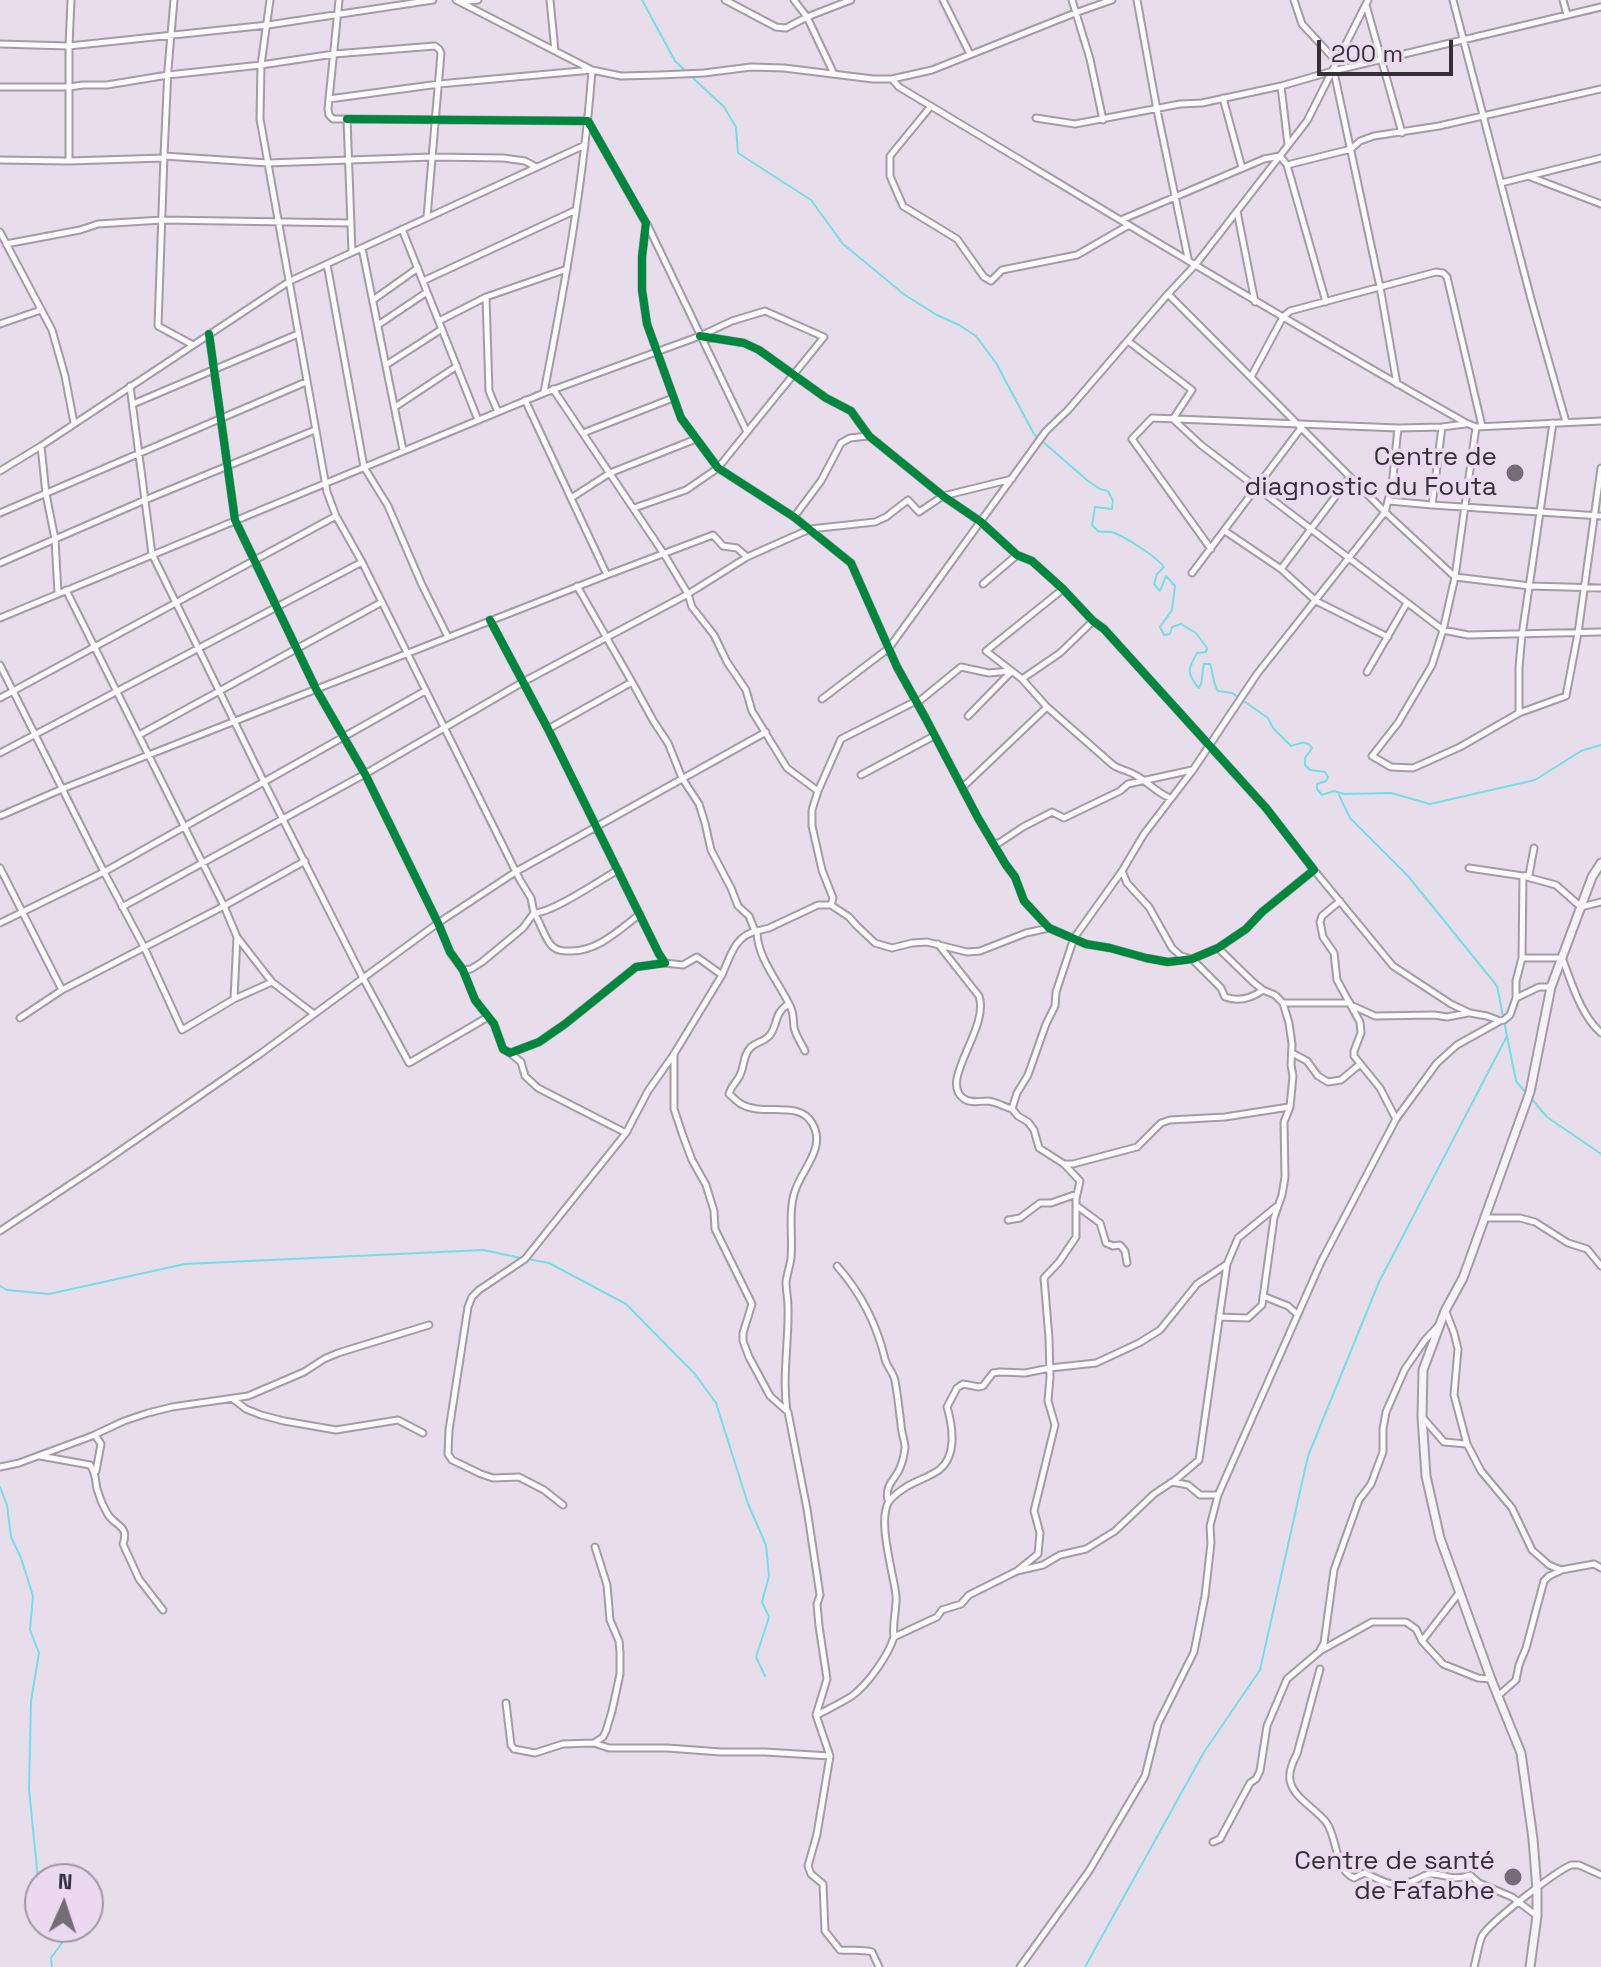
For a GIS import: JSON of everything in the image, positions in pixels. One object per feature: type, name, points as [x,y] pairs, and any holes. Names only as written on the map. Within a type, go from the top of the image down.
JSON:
[{"type":"street","points":[[69,161],[71,0]]},
{"type":"street","points":[[174,0],[158,326],[193,345]]},
{"type":"street","points":[[270,0],[261,65],[260,119],[324,483],[336,516],[531,898],[534,913],[551,945],[557,950],[592,948],[640,914]]},
{"type":"street","points":[[339,0],[329,99],[329,115],[333,119],[588,121]]},
{"type":"street","points":[[0,44],[69,46],[268,25],[433,0]]},
{"type":"street","points":[[458,1],[478,0]]},
{"type":"street","points":[[550,0],[555,51]]},
{"type":"street","points":[[725,0],[776,27],[786,28],[851,0]]},
{"type":"street","points":[[794,0],[807,17],[834,73]]},
{"type":"street","points":[[943,0],[970,54]]},
{"type":"street","points":[[1072,0],[1090,59],[1103,120]]},
{"type":"street","points":[[458,1],[592,70],[621,76],[693,74],[751,67],[892,79],[932,70],[1112,0]]},
{"type":"street","points":[[1137,0],[1188,260]]},
{"type":"street","points":[[1294,0],[1302,24],[1337,62]]},
{"type":"street","points":[[1453,0],[1566,422]]},
{"type":"street","points":[[1563,0],[1567,15]]},
{"type":"street","points":[[822,699],[889,648],[1046,431],[1196,264],[1288,146],[1307,121],[1366,1]]},
{"type":"street","points":[[1366,1],[1402,133]]},
{"type":"street","points":[[1036,118],[1075,124],[1180,104],[1202,103],[1601,7]]},
{"type":"street","points":[[0,87],[107,85],[334,54],[435,46],[441,53],[426,218]]},
{"type":"street","points":[[329,99],[439,84],[592,70]]},
{"type":"street","points":[[544,393],[568,269],[592,70]]},
{"type":"street","points":[[1333,71],[1380,287],[1397,385]]},
{"type":"street","points":[[892,79],[899,87],[1255,302],[1466,423],[1479,426],[1601,421]]},
{"type":"street","points":[[1281,86],[1288,146]]},
{"type":"street","points":[[1287,165],[1351,149],[1360,141],[1374,136],[1402,133],[1601,89]]},
{"type":"street","points":[[1223,98],[1242,168]]},
{"type":"street","points":[[931,106],[890,156],[890,176],[903,206],[957,239],[984,277],[991,281],[1002,270],[1077,255],[1130,225]]},
{"type":"street","points":[[347,119],[352,252]]},
{"type":"street","points":[[588,121],[646,223],[747,432]]},
{"type":"street","points":[[0,471],[290,281],[585,145]]},
{"type":"street","points":[[1121,220],[1264,159],[1280,156]]},
{"type":"street","points":[[1280,156],[1287,165],[1326,302]]},
{"type":"street","points":[[0,160],[164,157],[268,163],[432,157],[503,158],[525,161],[536,167]]},
{"type":"street","points":[[1501,183],[1601,158]]},
{"type":"street","points":[[1527,176],[1601,204]]},
{"type":"street","points":[[423,281],[576,210]]},
{"type":"street","points":[[1237,210],[1255,302]]},
{"type":"street","points":[[0,250],[98,224],[162,220],[351,223]]},
{"type":"street","points":[[646,223],[642,290],[647,324],[681,418],[718,468],[794,517],[851,563],[897,667],[978,818],[1015,877],[1024,901],[1049,928],[1086,944],[1146,958],[1168,962],[1192,959],[1218,948],[1246,929],[1314,870]]},
{"type":"street","points":[[402,229],[478,420]]},
{"type":"street","points":[[0,232],[52,330],[74,423]]},
{"type":"street","points":[[362,248],[403,450]]},
{"type":"street","points":[[327,264],[364,467],[388,506],[448,637]]},
{"type":"street","points":[[373,300],[418,268]]},
{"type":"street","points":[[439,321],[486,297],[568,269]]},
{"type":"street","points":[[1251,377],[1283,317],[1290,311],[1436,272],[1447,277],[1479,426],[1455,577],[1432,665],[1398,723],[1372,756],[1391,767],[1413,768],[1460,747],[1519,713],[1566,696],[1598,516],[1601,468]]},
{"type":"street","points":[[378,325],[427,292]]},
{"type":"street","points":[[1168,294],[1385,512],[1455,577],[1530,586],[1601,588]]},
{"type":"street","points":[[486,297],[489,391],[498,412]]},
{"type":"street","points":[[0,324],[40,308]]},
{"type":"street","points":[[0,618],[525,400],[700,336],[732,321],[765,311],[824,337],[718,468],[686,490],[634,508]]},
{"type":"street","points":[[386,365],[442,329]]},
{"type":"street","points":[[209,334],[235,520],[316,689],[365,774],[475,1000],[494,1024],[503,1049],[521,1062],[525,1076],[538,1088],[626,1133]]},
{"type":"street","points":[[133,404],[298,334]]},
{"type":"street","points":[[700,336],[744,343],[759,350],[826,398],[851,411],[869,436],[943,496],[981,522],[1017,555],[1032,561],[1104,629],[1266,808],[1393,966],[1451,1004],[1500,1021]]},
{"type":"street","points":[[1128,341],[1192,390],[1173,419]]},
{"type":"street","points":[[395,407],[457,366]]},
{"type":"street","points":[[0,513],[306,382]]},
{"type":"street","points":[[130,386],[152,554],[233,722],[409,1063],[488,1017]]},
{"type":"street","points":[[553,389],[664,554],[688,594],[692,607],[714,635],[746,690],[752,711],[787,768],[818,791]]},
{"type":"street","points":[[583,433],[673,398]]},
{"type":"street","points":[[525,400],[607,575]]},
{"type":"street","points":[[1211,549],[1132,439],[1152,418],[1398,428],[1466,423]]},
{"type":"street","points":[[1173,419],[1201,445],[1443,630],[1468,635],[1601,632]]},
{"type":"street","points":[[1519,713],[1522,635],[1553,423]]},
{"type":"street","points":[[1192,573],[1300,426]]},
{"type":"street","points":[[1432,505],[1442,427]]},
{"type":"street","points":[[1012,1109],[1055,1006],[1056,992],[1074,938],[1257,674],[1385,512],[1398,428]]},
{"type":"street","points":[[0,563],[315,430]]},
{"type":"street","points":[[794,517],[821,481],[841,443],[850,438],[869,436]]},
{"type":"street","points":[[571,498],[610,473],[696,439]]},
{"type":"street","points":[[41,446],[55,539],[58,593]]},
{"type":"street","points":[[1281,569],[1350,477]]},
{"type":"street","points":[[122,907],[365,774],[523,682],[688,594],[747,557],[810,529],[875,522],[908,500],[919,512],[943,496],[1012,479]]},
{"type":"street","points":[[1389,501],[1598,516]]},
{"type":"street","points":[[0,698],[336,516]]},
{"type":"street","points":[[1225,531],[1281,569],[1316,601],[1388,637]]},
{"type":"street","points":[[0,816],[490,620],[713,535],[723,546],[737,548],[747,557]]},
{"type":"street","points":[[983,584],[1017,555]]},
{"type":"street","points":[[0,753],[362,562]]},
{"type":"street","points":[[577,586],[668,743],[682,778],[699,804],[711,850],[738,906],[749,916],[761,954],[789,1004],[794,1028],[805,1051]]},
{"type":"street","points":[[1063,589],[986,651],[1022,679],[1047,707],[1113,765],[1135,774],[1170,798]]},
{"type":"street","points":[[66,590],[203,862],[237,937],[272,982],[314,1014]]},
{"type":"street","points":[[139,735],[382,602]]},
{"type":"street","points":[[1367,672],[1407,603]]},
{"type":"street","points":[[490,620],[665,963]]},
{"type":"street","points":[[1022,679],[1060,653],[1093,621]]},
{"type":"street","points":[[0,665],[144,947],[182,1030],[234,999],[272,982]]},
{"type":"street","points":[[831,905],[833,898],[822,870],[812,826],[812,810],[841,739],[916,702],[961,667],[989,673],[1011,671]]},
{"type":"street","points":[[968,716],[1011,671]]},
{"type":"street","points":[[548,729],[632,682]]},
{"type":"street","points":[[0,923],[104,872],[425,691]]},
{"type":"street","points":[[962,788],[1047,707]]},
{"type":"street","points":[[0,1231],[98,1166],[438,923],[517,871],[766,732]]},
{"type":"street","points":[[861,775],[934,736]]},
{"type":"street","points":[[993,843],[999,843],[1052,812],[1064,818],[1120,791],[1128,784],[1193,770]]},
{"type":"street","points":[[1523,876],[1529,875],[1534,848]]},
{"type":"street","points":[[20,1018],[62,990],[305,861]]},
{"type":"street","points":[[1530,1967],[1537,1890],[1521,1753],[1440,1538],[1426,1476],[1423,1370],[1445,1311],[1463,1278],[1528,1096],[1551,987],[1592,877],[1601,863]]},
{"type":"street","points":[[0,868],[62,990]]},
{"type":"street","points":[[1469,868],[1523,876],[1556,885],[1581,907]]},
{"type":"street","points":[[534,913],[540,914],[558,906],[618,870]]},
{"type":"street","points":[[1122,871],[1127,883],[1149,907],[1172,948],[1181,956],[1192,959],[1221,988],[1225,997],[1236,1001],[1263,990]]},
{"type":"street","points":[[1020,1967],[1089,1871],[1145,1776],[1158,1724],[1194,1652],[1205,1596],[1210,1526],[1218,1495],[1321,1262],[1396,1119],[1437,1063],[1457,1045],[1510,1015],[1522,958],[1523,876]]},
{"type":"street","points":[[1340,901],[1322,916],[1323,937],[1334,953],[1337,980],[1360,1022],[1361,1033],[1354,1056],[1380,1088],[1396,1119]]},
{"type":"street","points":[[1581,907],[1601,902]]},
{"type":"street","points":[[563,1505],[544,1490],[519,1477],[493,1478],[452,1460],[448,1454],[468,1307],[479,1290],[525,1259],[626,1133],[648,1091],[722,975],[738,940],[747,933],[769,928],[818,905],[831,905],[849,917],[875,943],[892,948],[912,943],[937,944],[967,952],[980,951],[1026,933],[1049,928]]},
{"type":"street","points":[[463,970],[482,962],[523,928],[534,913]]},
{"type":"street","points":[[234,999],[237,937]]},
{"type":"street","points":[[894,1637],[937,1617],[942,1610],[961,1604],[969,1595],[1017,1571],[1038,1554],[1040,1533],[1034,1511],[1055,1425],[1048,1401],[1050,1368],[1044,1278],[1076,1237],[1080,1181],[1064,1164],[1039,1148],[1034,1130],[1012,1109],[991,1101],[973,1102],[964,1099],[957,1091],[955,1082],[958,1071],[978,1024],[981,1003],[979,996],[937,944]]},
{"type":"street","points":[[1218,948],[1263,990],[1283,1003],[1289,1023],[1293,1076],[1290,1107],[1284,1122],[1285,1177],[1272,1227],[1262,1305],[1248,1318],[1219,1317]]},
{"type":"street","points":[[510,1053],[539,1042],[636,967],[665,963],[683,965],[697,957],[722,975]]},
{"type":"street","points":[[1522,958],[1562,958]]},
{"type":"street","points":[[1562,958],[1584,1010],[1592,1025],[1601,1033]]},
{"type":"street","points":[[1516,998],[1539,987],[1551,987]]},
{"type":"street","points":[[1283,1003],[1351,1004],[1375,1016],[1447,1017],[1470,1013]]},
{"type":"street","points":[[789,1004],[783,1007],[768,1037],[748,1051],[743,1059],[741,1074],[731,1086],[729,1094],[745,1107],[798,1111],[809,1118],[817,1133],[810,1163],[795,1190],[791,1259],[786,1283],[789,1306],[788,1412],[820,1595],[817,1604],[827,1679],[816,1715],[830,1756],[813,1855],[808,1866],[811,1874],[823,1884],[825,1931],[840,1950],[872,1952],[879,1967]]},
{"type":"street","points":[[1291,1053],[1307,1061],[1318,1076],[1328,1082],[1341,1080],[1359,1065]]},
{"type":"street","points":[[674,1054],[674,1109],[692,1160],[706,1185],[714,1211],[715,1229],[752,1304],[743,1341],[770,1396],[788,1412]]},
{"type":"street","points":[[1064,1164],[1137,1147],[1161,1123],[1170,1120],[1225,1117],[1290,1107]]},
{"type":"street","points":[[1008,1220],[1028,1214],[1040,1203],[1051,1203],[1077,1194]]},
{"type":"street","points":[[1076,1205],[1100,1223],[1106,1243],[1120,1245],[1125,1251],[1127,1263]]},
{"type":"street","points":[[1017,1571],[1086,1549],[1115,1531],[1154,1494],[1199,1460],[1227,1264],[1238,1238],[1278,1205]]},
{"type":"street","points":[[1484,1218],[1520,1218],[1535,1222],[1568,1243],[1587,1249],[1601,1266]]},
{"type":"street","points":[[816,1715],[851,1696],[890,1651],[896,1598],[886,1540],[885,1512],[889,1501],[897,1493],[938,1471],[949,1459],[953,1425],[947,1407],[957,1388],[963,1384],[983,1386],[993,1373],[1025,1373],[1096,1363],[1160,1330],[1197,1284],[1227,1264]]},
{"type":"street","points":[[837,1266],[869,1314],[895,1377],[905,1443],[899,1471],[889,1483],[889,1501]]},
{"type":"street","points":[[1263,1296],[1288,1306],[1298,1314]]},
{"type":"street","points":[[1445,1311],[1458,1349],[1454,1395],[1467,1444],[1481,1471],[1512,1508],[1532,1550],[1549,1565],[1561,1570]]},
{"type":"street","points":[[1320,1651],[1324,1643],[1334,1570],[1359,1500],[1371,1484],[1383,1452],[1386,1412],[1405,1369],[1442,1321]]},
{"type":"street","points":[[0,1467],[39,1456],[148,1413],[248,1396],[338,1353],[429,1325]]},
{"type":"street","points":[[232,1398],[246,1409],[284,1421],[336,1430],[398,1420],[423,1433]]},
{"type":"street","points":[[1422,1417],[1444,1442],[1467,1444]]},
{"type":"street","points":[[95,1435],[101,1444],[96,1472],[98,1493],[107,1512],[125,1530],[123,1544],[139,1579],[163,1610]]},
{"type":"street","points":[[39,1456],[82,1462],[96,1472]]},
{"type":"street","points":[[1172,1482],[1188,1485],[1200,1495],[1218,1495]]},
{"type":"street","points":[[594,1743],[603,1737],[620,1674],[619,1641],[610,1620],[607,1585],[595,1547]]},
{"type":"street","points":[[1498,1696],[1516,1680],[1544,1581],[1561,1570],[1594,1564],[1601,1568]]},
{"type":"street","points":[[1422,1641],[1460,1592]]},
{"type":"street","points":[[1213,1842],[1220,1839],[1250,1783],[1260,1771],[1267,1726],[1287,1679],[1320,1651],[1372,1622],[1406,1622],[1416,1629],[1422,1641],[1443,1664],[1478,1678],[1491,1679]]},
{"type":"street","points":[[1320,1669],[1289,1776],[1291,1788],[1326,1822],[1347,1875],[1354,1878],[1364,1873],[1397,1886],[1428,1874],[1456,1879],[1470,1875],[1479,1883],[1512,1897],[1537,1916]]},
{"type":"street","points":[[506,1703],[514,1749],[535,1753],[563,1744],[594,1743],[609,1748],[830,1756]]},
{"type":"street","points":[[1474,1967],[1482,1937],[1490,1926],[1566,1867],[1579,1865],[1601,1875]]},
{"type":"waterway","points":[[642,0],[675,61],[724,107],[736,127],[738,153],[811,200],[843,244],[905,295],[976,336],[996,363],[1034,434],[1088,481],[1108,491],[1113,501],[1112,509],[1095,507],[1092,525],[1098,531],[1112,532],[1132,542],[1164,567],[1157,574],[1154,584],[1160,591],[1166,576],[1175,586],[1172,610],[1160,627],[1164,635],[1170,634],[1172,627],[1181,624],[1196,633],[1207,648],[1206,652],[1197,653],[1190,667],[1195,683],[1199,688],[1204,664],[1210,664],[1218,691],[1232,693],[1268,718],[1273,728],[1291,746],[1302,743],[1310,745],[1312,748],[1305,758],[1305,765],[1310,770],[1325,772],[1328,777],[1317,784],[1322,795],[1334,791],[1344,794],[1391,793],[1430,804],[1535,780],[1581,751],[1601,745]]},
{"type":"waterway","points":[[1339,795],[1350,818],[1408,876],[1497,986],[1516,1081],[1526,1093]]},
{"type":"waterway","points":[[1085,1967],[1204,1752],[1260,1670],[1308,1456],[1379,1282],[1507,1036]]},
{"type":"waterway","points":[[1531,1098],[1547,1117],[1601,1154]]},
{"type":"waterway","points":[[0,1286],[7,1290],[49,1294],[185,1264],[483,1250],[521,1258]]},
{"type":"waterway","points":[[528,1259],[549,1263],[626,1304],[694,1373],[716,1403],[748,1504],[766,1545],[769,1576],[762,1602],[769,1617],[756,1657],[765,1676]]},
{"type":"waterway","points":[[0,1487],[7,1505],[11,1537],[33,1596],[30,1630],[39,1653],[31,1701],[29,1789],[36,1863]]},
{"type":"waterway","points":[[52,1967],[51,1958],[62,1943]]},
{"type":"cycle path","points":[[347,119],[588,121],[646,223],[642,290],[647,324],[681,418],[718,468],[794,517],[851,563],[897,667],[978,818],[1015,877],[1024,901],[1049,928],[1086,944],[1146,958],[1168,962],[1192,959],[1218,948],[1246,929],[1314,870],[1266,808],[1104,629],[1032,561],[1017,555],[981,522],[943,496],[869,436],[851,411],[826,398],[759,350],[744,343],[700,336]]},
{"type":"cycle path","points":[[209,334],[235,520],[316,689],[365,774],[450,952],[463,970],[475,1000],[494,1024],[503,1049],[510,1053],[539,1042],[636,967],[665,963],[490,620]]},
{"type":"place","name":"Centre de diagnostic du Fouta","points":[[1515,473]]},
{"type":"place","name":"Centre de santé de Fafabhe","points":[[1513,1877]]}]
